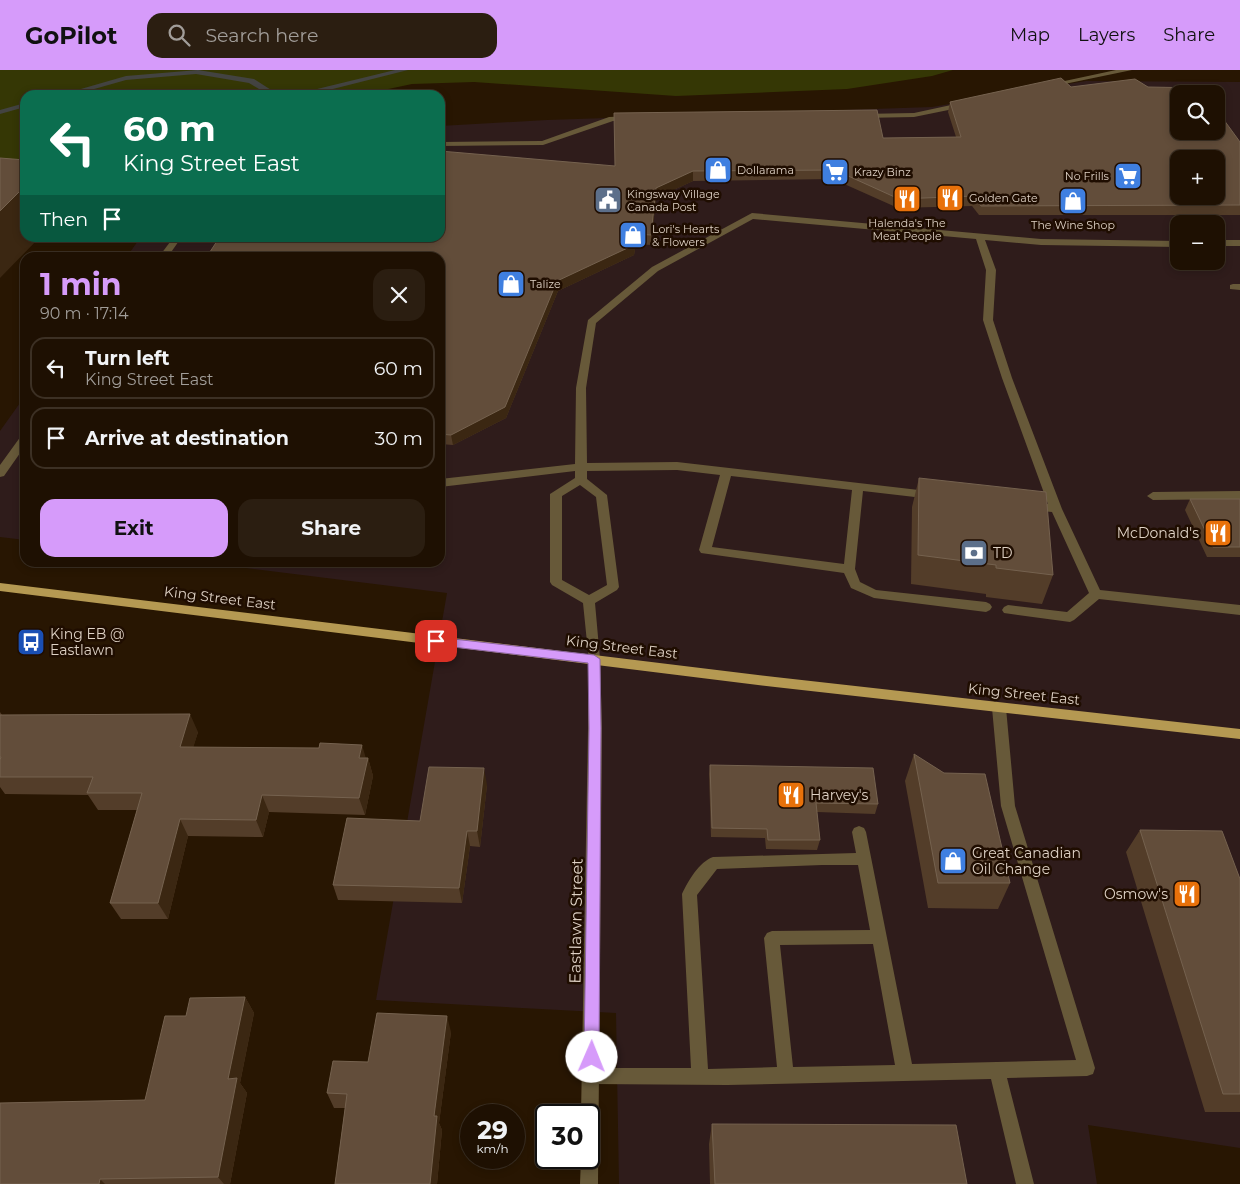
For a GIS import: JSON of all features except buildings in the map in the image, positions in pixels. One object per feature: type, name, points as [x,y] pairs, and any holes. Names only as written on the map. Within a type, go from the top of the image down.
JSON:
[{"type":"main road","name":"King Street East","points":[[0,587],[998,708],[1240,734]]},
{"type":"street","points":[[1038,88],[1128,70]]},
{"type":"street","points":[[855,116],[914,115],[971,103]]},
{"type":"street","points":[[445,144],[543,143],[612,119],[641,118]]},
{"type":"street","points":[[581,480],[556,494],[556,582],[589,601],[613,587],[601,495],[581,480],[581,388],[591,322],[655,269],[752,216],[1041,242],[1170,244]]},
{"type":"street","points":[[980,237],[991,270],[988,320],[1007,378],[1056,509],[1096,594]]},
{"type":"street","points":[[1225,243],[1240,243]]},
{"type":"street","points":[[0,473],[20,446]]},
{"type":"street","points":[[445,483],[580,467],[677,466],[947,497]]},
{"type":"street","points":[[726,472],[705,550],[849,569]]},
{"type":"street","points":[[858,487],[849,569],[855,585],[874,594],[986,607]]},
{"type":"street","points":[[1154,496],[1240,494]]},
{"type":"street","points":[[1016,505],[1056,509]]},
{"type":"street","points":[[1008,610],[1070,617],[1096,594],[1240,610]]},
{"type":"street","name":"Eastlawn Street","points":[[589,601],[594,659],[595,738],[590,1184]]},
{"type":"street","points":[[592,1076],[700,1077],[1087,1068],[1008,806],[998,708]]},
{"type":"street","points":[[859,832],[905,1073]]},
{"type":"street","points":[[700,1077],[689,894],[700,877],[713,863],[822,858],[863,859]]},
{"type":"street","points":[[786,1075],[772,938],[879,937]]},
{"type":"street","points":[[997,1070],[1025,1184]]},
{"type":"shaded area","points":[[0,70],[953,70],[932,76],[847,89],[676,96],[474,82],[412,84],[384,90],[20,90],[20,165],[0,166]]},
{"type":"shaded area","points":[[1086,81],[1240,82],[1240,1148],[1088,1125],[1097,1184],[619,1184],[616,1013],[376,1000],[447,593],[237,567],[445,567],[445,252],[130,252],[137,242],[445,242],[445,126],[547,120],[932,107]]},
{"type":"shaded area","points":[[20,403],[20,539],[0,537],[0,431]]},
{"type":"waterway","points":[[321,90],[404,70]]},
{"type":"waterway","points":[[82,90],[126,78],[196,72],[251,81],[266,90]]},
{"type":"waterway","points":[[0,112],[20,106]]},
{"type":"place","name":"Dollarama","points":[[718,170]]},
{"type":"place","name":"Krazy Binz","points":[[835,172]]},
{"type":"place","name":"No Frills","points":[[1128,176]]},
{"type":"place","name":"Golden Gate","points":[[950,198]]},
{"type":"place","name":"Halenda's The Meat People","points":[[907,199]]},
{"type":"place","name":"Kingsway Village Canada Post","points":[[608,200]]},
{"type":"place","name":"The Wine Shop","points":[[1073,201]]},
{"type":"place","name":"Lori's Hearts & Flowers","points":[[633,235]]},
{"type":"place","name":"Talize","points":[[511,284]]},
{"type":"place","name":"McDonald's","points":[[1218,533]]},
{"type":"place","name":"TD","points":[[974,553]]},
{"type":"place","name":"King EB @ Eastlawn","points":[[31,642]]},
{"type":"place","name":"Harvey's","points":[[791,795]]},
{"type":"place","name":"Great Canadian Oil Change","points":[[953,861]]},
{"type":"place","name":"Osmow's","points":[[1187,894]]},
{"type":"route","points":[[436,641],[594,659],[592,1057]]}]
